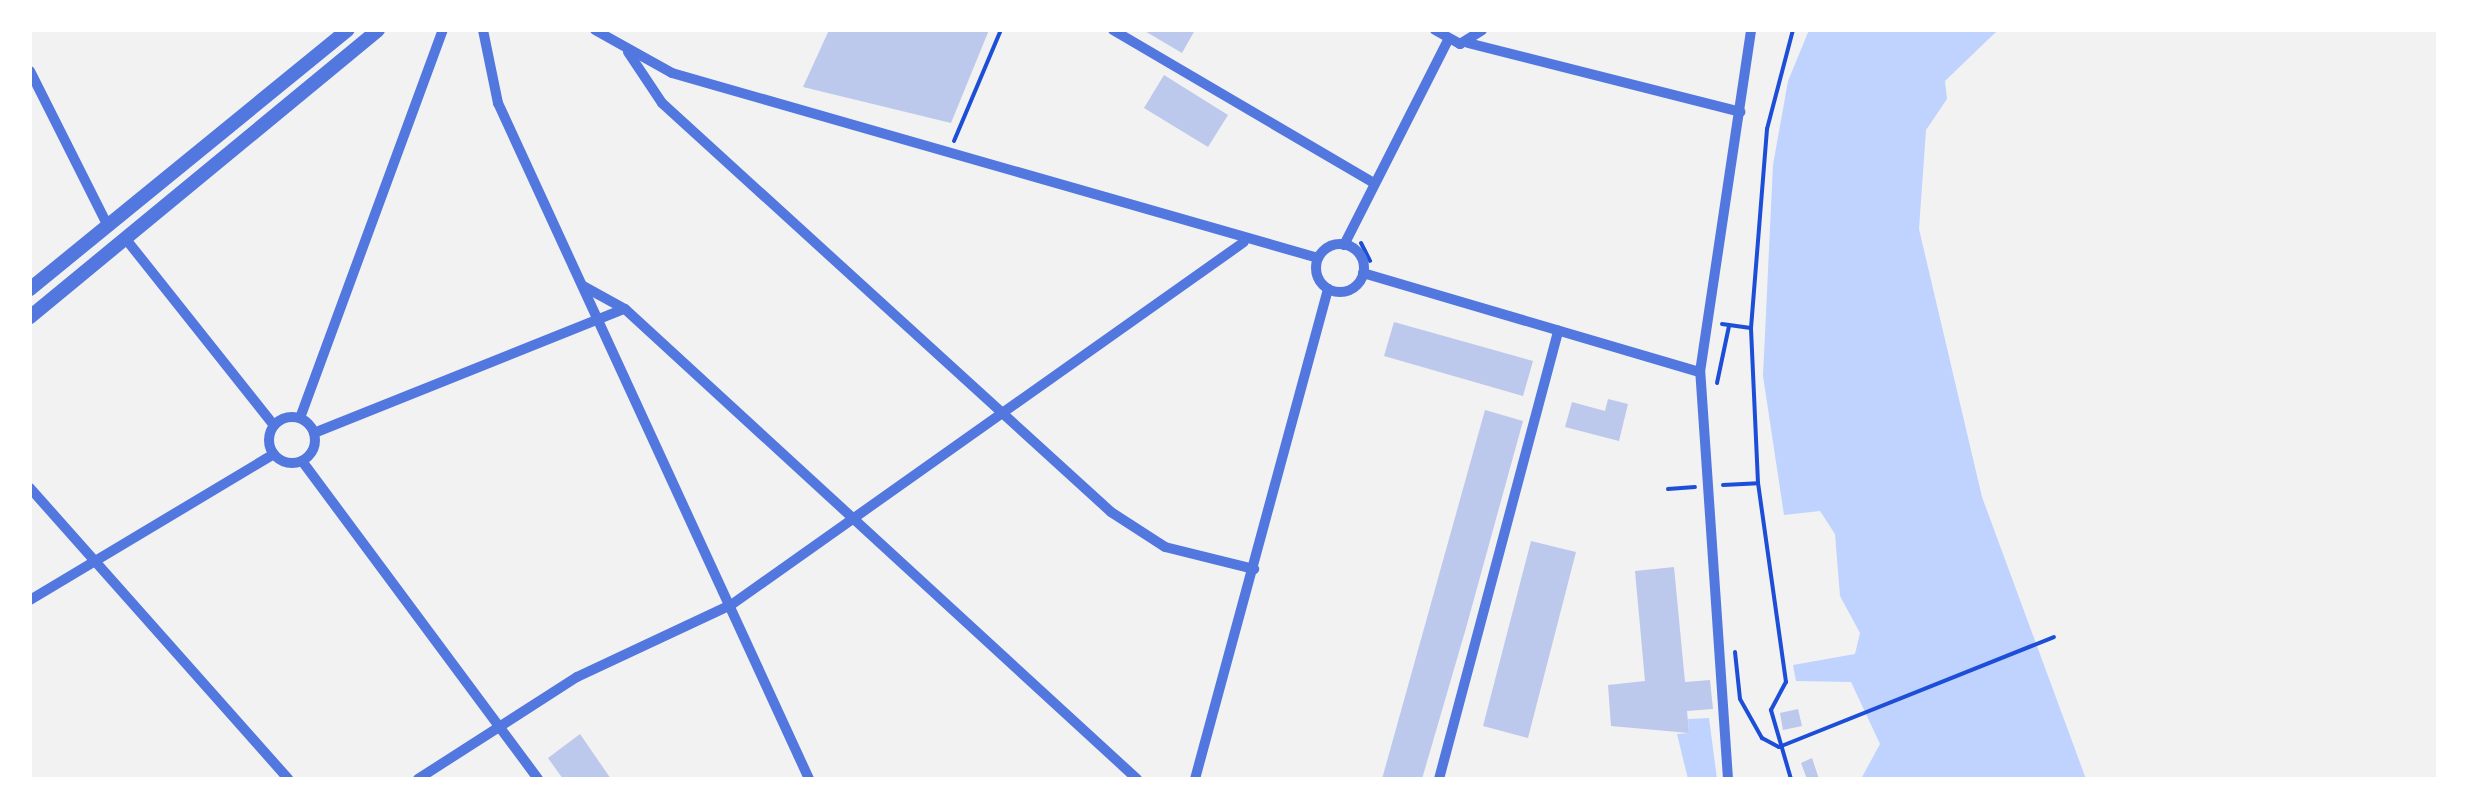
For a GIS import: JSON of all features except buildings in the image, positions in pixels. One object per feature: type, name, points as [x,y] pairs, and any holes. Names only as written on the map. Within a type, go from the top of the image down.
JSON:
[{"type":"street","points":[[30,289],[348,30]]},
{"type":"street","points":[[30,317],[378,30]]},
{"type":"street","points":[[300,418],[443,30]]},
{"type":"street","points":[[483,30],[494,92],[809,779]]},
{"type":"street","points":[[595,30],[628,52],[672,73],[1244,242],[1318,258],[1344,245],[1372,182],[1448,42]]},
{"type":"street","points":[[1113,30],[1372,182]]},
{"type":"street","points":[[1434,30],[1448,42],[1468,42],[1740,112]]},
{"type":"street","points":[[1468,42],[1482,30]]},
{"type":"street","points":[[1728,779],[1700,372],[1751,30]]},
{"type":"street","points":[[628,52],[662,103],[1004,420],[1146,536],[1254,568]]},
{"type":"street","points":[[30,71],[108,226]]},
{"type":"street","points":[[125,238],[274,425],[274,454]]},
{"type":"street","points":[[418,779],[496,724],[731,604],[853,518],[1004,420],[1244,242]]},
{"type":"street","points":[[1344,245],[1363,273],[1700,372]]},
{"type":"street","points":[[1195,779],[1328,289],[1318,258]]},
{"type":"street","points":[[1328,289],[1350,290],[1363,273]]},
{"type":"street","points":[[582,286],[625,309],[1137,779]]},
{"type":"street","points":[[302,461],[314,433],[595,313],[625,309]]},
{"type":"street","points":[[1439,779],[1558,331]]},
{"type":"street","points":[[274,425],[300,418]]},
{"type":"street","points":[[300,418],[314,433]]},
{"type":"street","points":[[30,600],[274,454],[302,461],[538,779]]},
{"type":"street","points":[[30,488],[288,779]]},
{"type":"path","points":[[948,154],[1001,30]]},
{"type":"path","points":[[1791,779],[1771,710],[1786,682],[1758,483],[1751,328],[1767,129],[1793,30]]},
{"type":"path","points":[[1715,402],[1724,330],[1751,328]]},
{"type":"path","points":[[1720,475],[1722,500]]},
{"type":"path","points":[[1719,485],[1758,483]]},
{"type":"path","points":[[1668,490],[1690,488]]},
{"type":"path","points":[[1779,747],[2054,637]]},
{"type":"path","points":[[1734,644],[1740,700],[1762,738],[1779,747]]},
{"type":"water","points":[[1809,30],[1998,30],[1945,81],[1947,99],[1926,130],[1919,229],[1982,497],[2086,779],[1861,779],[1880,744],[1851,682],[1796,681],[1793,665],[1855,654],[1860,633],[1840,596],[1835,534],[1820,511],[1784,515],[1763,376],[1773,165],[1788,81]]},
{"type":"water","points":[[1709,718],[1717,779],[1688,779],[1677,734],[1689,733],[1688,719]]}]
